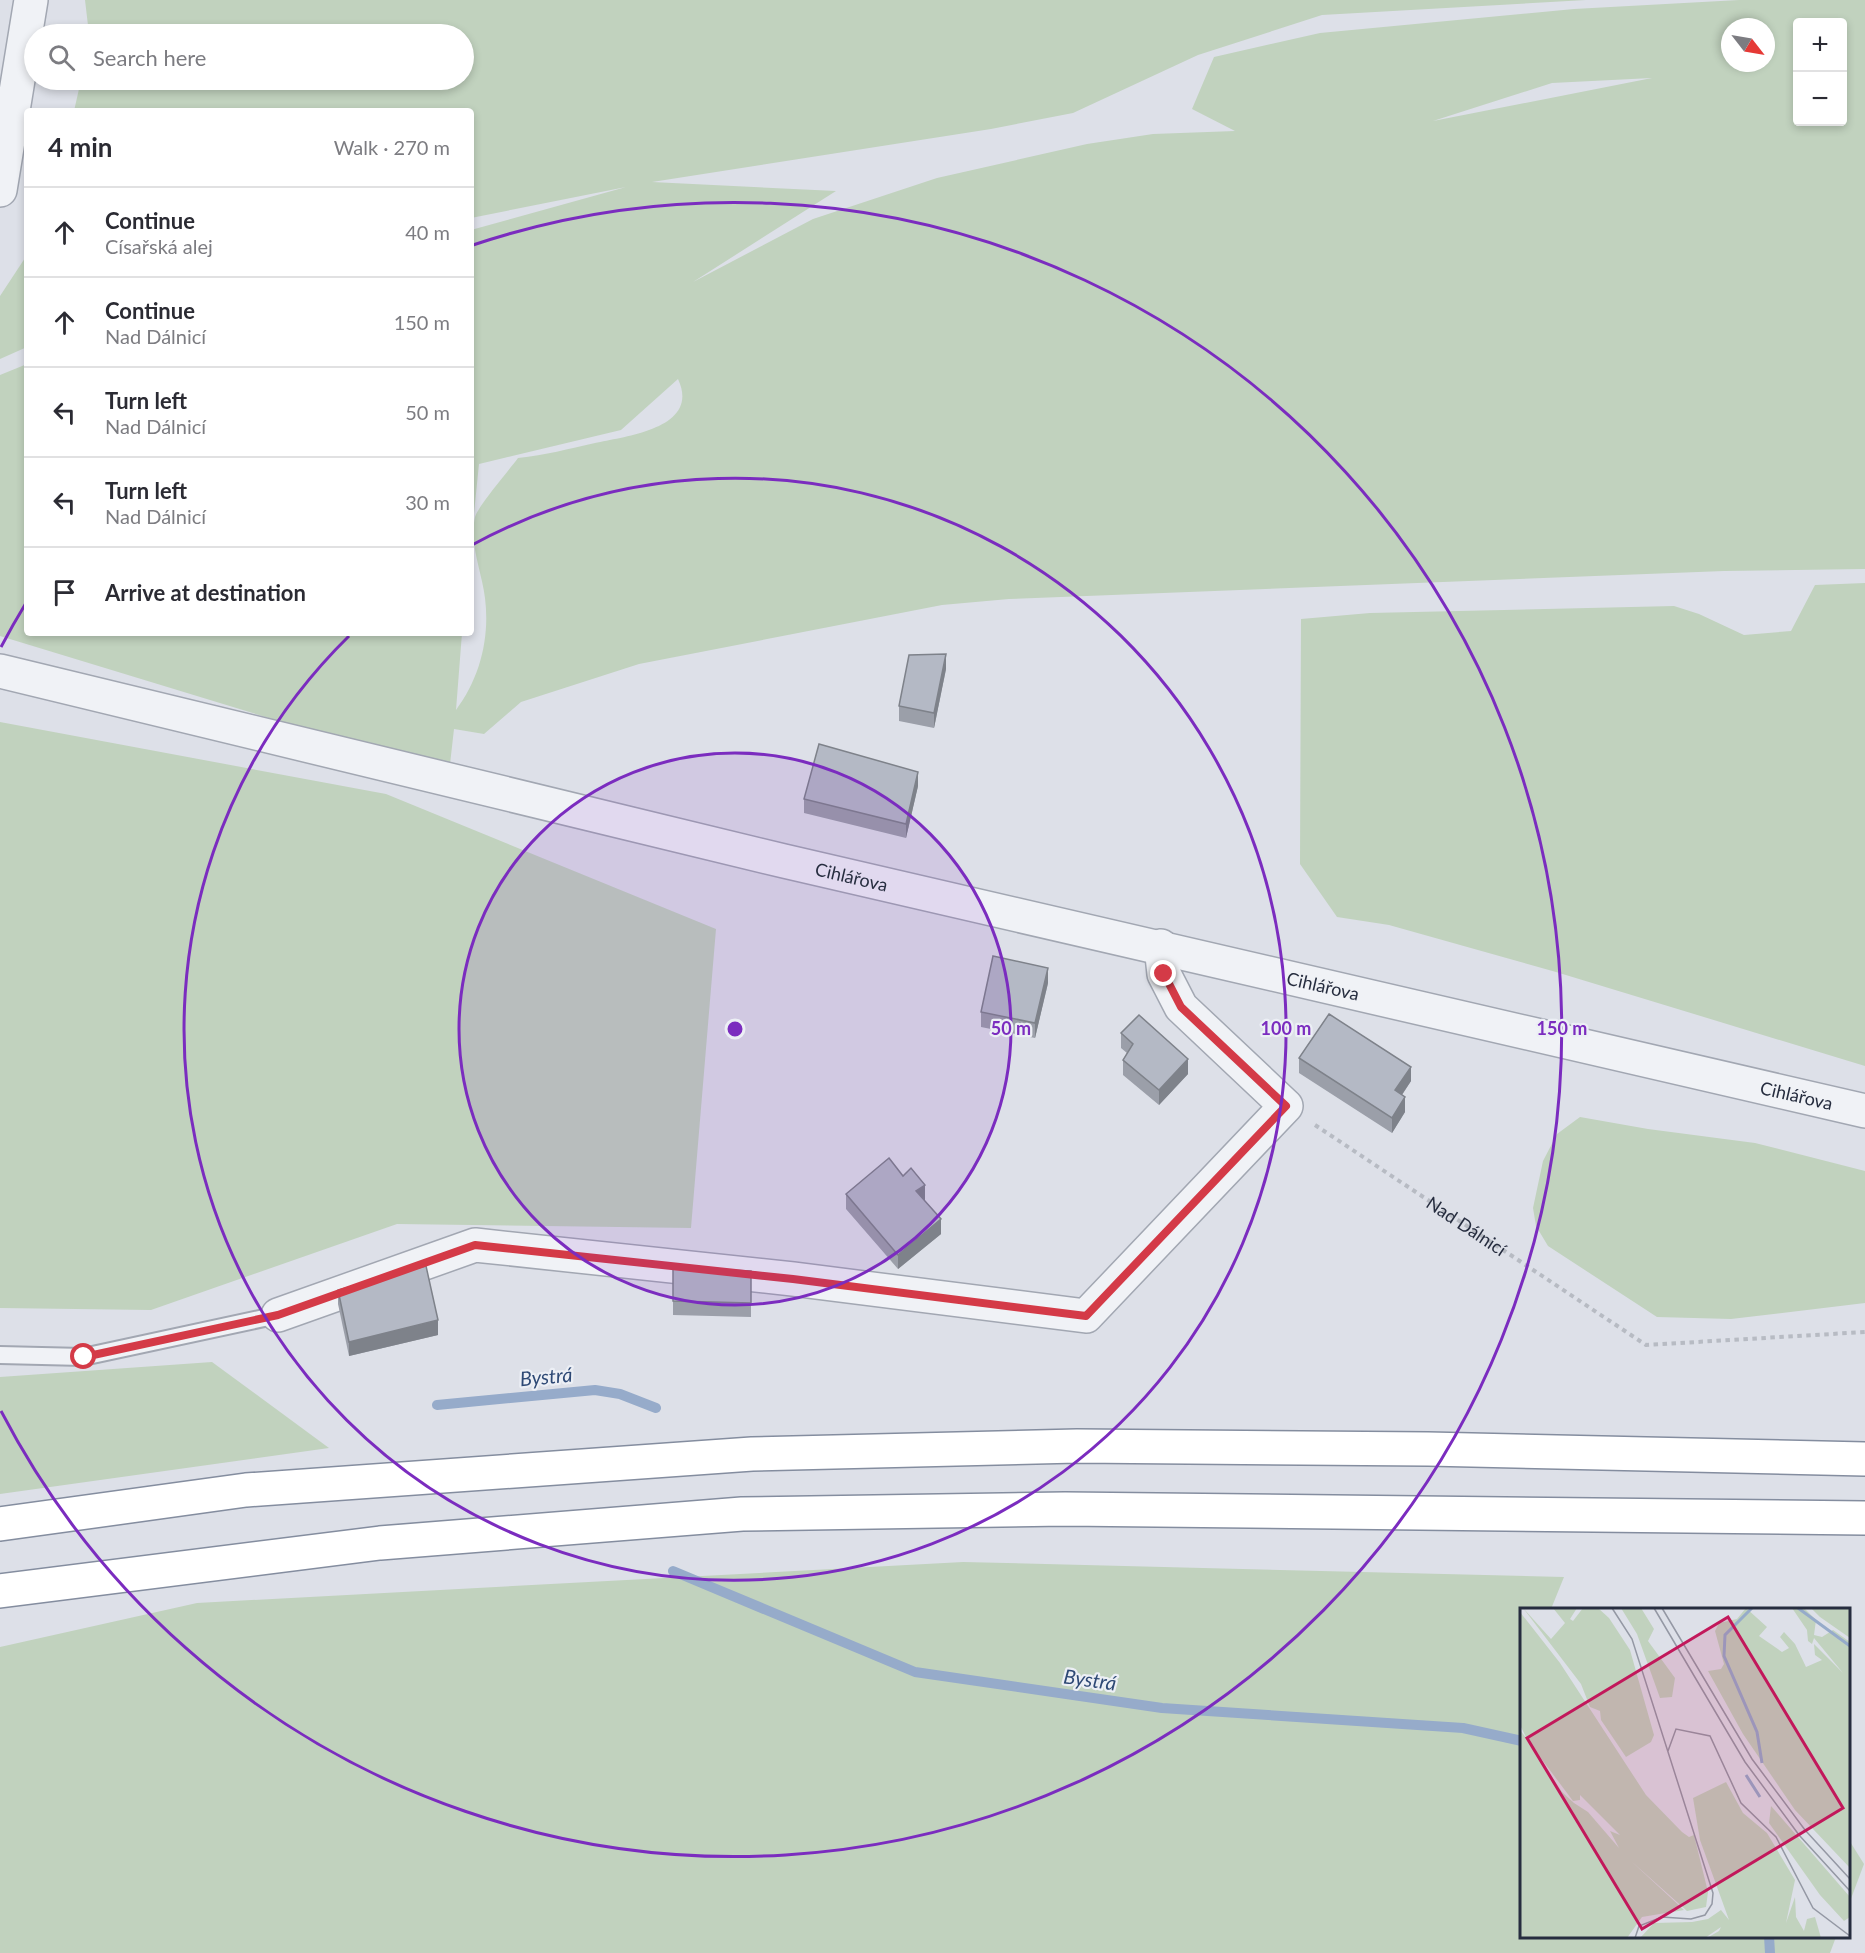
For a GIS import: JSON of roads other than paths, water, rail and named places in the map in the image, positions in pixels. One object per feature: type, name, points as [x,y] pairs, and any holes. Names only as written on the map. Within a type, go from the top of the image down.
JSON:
[{"type":"highway","points":[[0,1524],[246,1490],[752,1454],[1089,1446],[1428,1449],[1865,1459]]},
{"type":"highway","points":[[0,1591],[380,1543],[742,1514],[1065,1509],[1865,1518]]},
{"type":"street","points":[[27,24],[31,0]]},
{"type":"street","points":[[0,190],[24,43]]},
{"type":"street","name":"Cihlářova","points":[[0,671],[784,861],[1161,946],[1865,1111]]},
{"type":"street","points":[[278,1315],[475,1245],[793,1279],[1086,1316],[1286,1106],[1181,1007],[1164,974],[1161,946]]},
{"type":"lane","points":[[0,1355],[84,1357],[278,1315]]},
{"type":"waterway","name":"Bystrá","points":[[437,1405],[595,1390],[620,1394],[656,1408]]},
{"type":"waterway","name":"Bystrá","points":[[673,1571],[915,1672],[1162,1708],[1463,1728],[1520,1741]]},
{"type":"waterway","name":"Bystrá","points":[[1769,1938],[1770,1953]]}]
